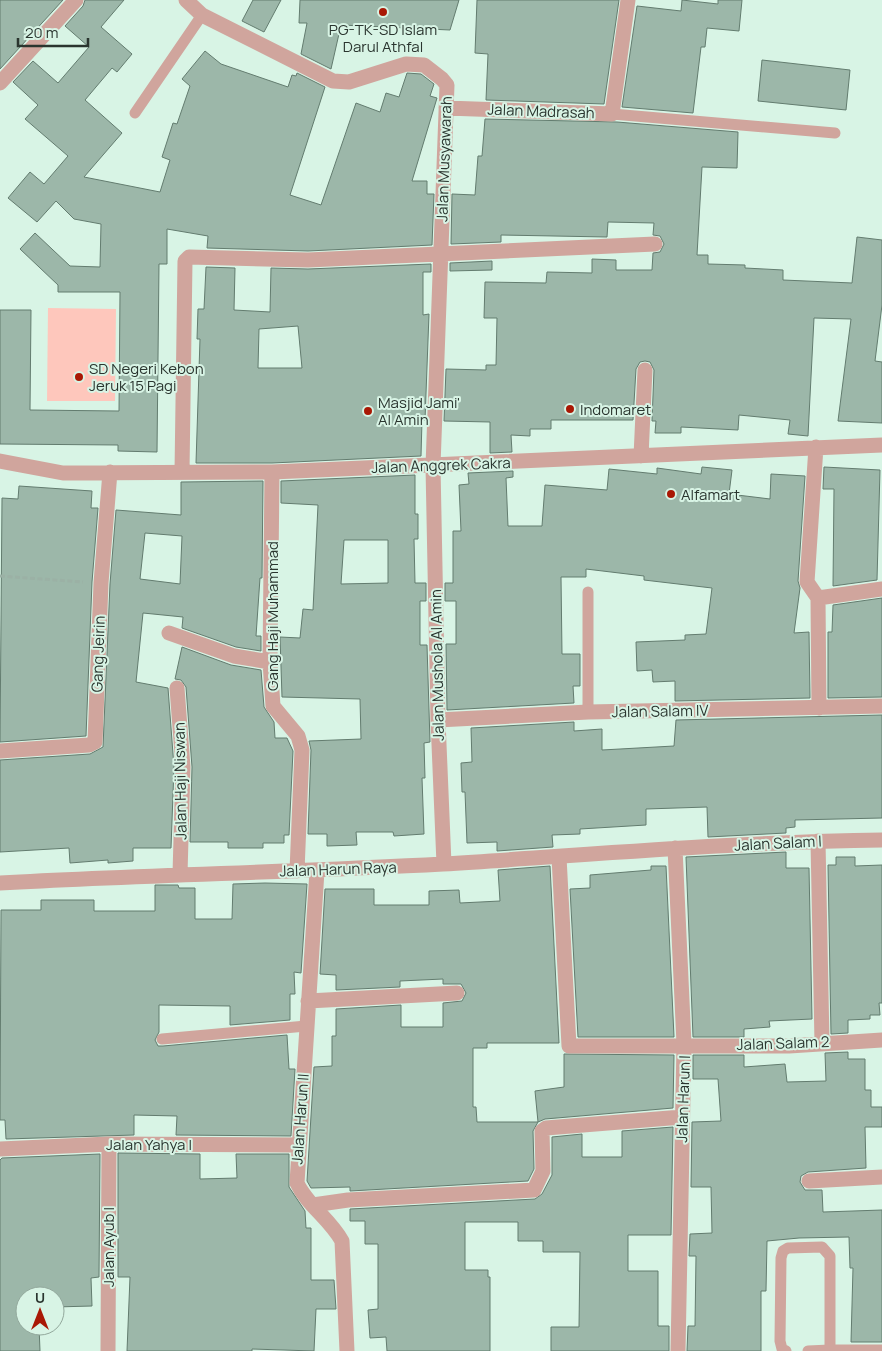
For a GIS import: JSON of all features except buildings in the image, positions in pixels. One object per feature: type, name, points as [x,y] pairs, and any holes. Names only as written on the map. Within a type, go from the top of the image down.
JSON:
[{"type":"street","points":[[0,83],[76,0]]},
{"type":"street","name":"Jalan Musyawarah","points":[[186,0],[202,15],[333,81],[349,82],[406,64],[424,65],[442,79],[447,86],[433,466]]},
{"type":"street","name":"Jalan Madrasah","points":[[446,108],[612,114],[628,0]]},
{"type":"street","points":[[182,472],[185,261],[189,257],[308,260],[655,244]]},
{"type":"street","points":[[641,456],[645,370]]},
{"type":"street","name":"Jalan Anggrek Cakra","points":[[0,461],[62,473],[272,472],[882,444]]},
{"type":"street","points":[[816,447],[807,582],[818,598],[819,708]]},
{"type":"street","name":"Jalan Mushola Al Amin","points":[[433,466],[438,720],[444,864]]},
{"type":"street","name":"Gang Jeirin","points":[[0,751],[90,745],[94,742],[101,583],[110,472]]},
{"type":"street","name":"Gang Haji Muhammad","points":[[272,472],[270,662],[272,706],[298,736],[302,750],[298,871]]},
{"type":"street","points":[[818,598],[882,588]]},
{"type":"street","points":[[169,633],[234,656],[270,662]]},
{"type":"street","name":"Jalan Haji Niswan","points":[[177,688],[183,767],[180,874]]},
{"type":"street","name":"Jalan Salam IV","points":[[438,720],[588,712],[882,706]]},
{"type":"street","name":"Jalan Salam I","points":[[675,848],[882,840]]},
{"type":"street","points":[[818,841],[822,1043]]},
{"type":"street","name":"Jalan Harun Raya","points":[[0,883],[180,874],[317,871],[559,857],[675,848]]},
{"type":"street","name":"Jalan Harun I","points":[[675,848],[684,1044],[678,1351]]},
{"type":"street","name":"Jalan Salam 2","points":[[559,857],[569,1046],[684,1044],[789,1046],[882,1040]]},
{"type":"street","name":"Jalan Harun II","points":[[317,871],[297,1183],[302,1195],[313,1205],[342,1241],[347,1351]]},
{"type":"street","points":[[308,1001],[457,994]]},
{"type":"street","points":[[313,1205],[348,1200],[534,1190],[543,1171],[542,1131],[546,1128],[682,1117]]},
{"type":"street","name":"Jalan Yahya I","points":[[0,1150],[109,1144],[298,1145]]},
{"type":"street","name":"Jalan Ayub I","points":[[108,1351],[109,1144]]},
{"type":"street","points":[[809,1181],[882,1177]]},
{"type":"lane","points":[[135,113],[202,15]]},
{"type":"lane","points":[[612,114],[835,133]]},
{"type":"lane","points":[[588,592],[588,712]]},
{"type":"lane","points":[[162,1039],[306,1026]]},
{"type":"lane","points":[[786,1351],[782,1349],[780,1341],[781,1258],[784,1251],[788,1248],[822,1247],[830,1256],[830,1350]]},
{"type":"lane","points":[[808,1351],[882,1350]]},
{"type":"path","points":[[0,576],[101,583]]},
{"type":"shaded area","points":[[48,308],[116,309],[115,401],[47,401]]},
{"type":"place","name":"PG-TK-SD Islam Darul Athfal","points":[[383,12]]},
{"type":"place","name":"SD Negeri Kebon Jeruk 15 Pagi","points":[[79,377]]},
{"type":"place","name":"Indomaret","points":[[570,409]]},
{"type":"place","name":"Masjid Jami' Al Amin","points":[[368,411]]},
{"type":"place","name":"Alfamart","points":[[671,494]]}]
